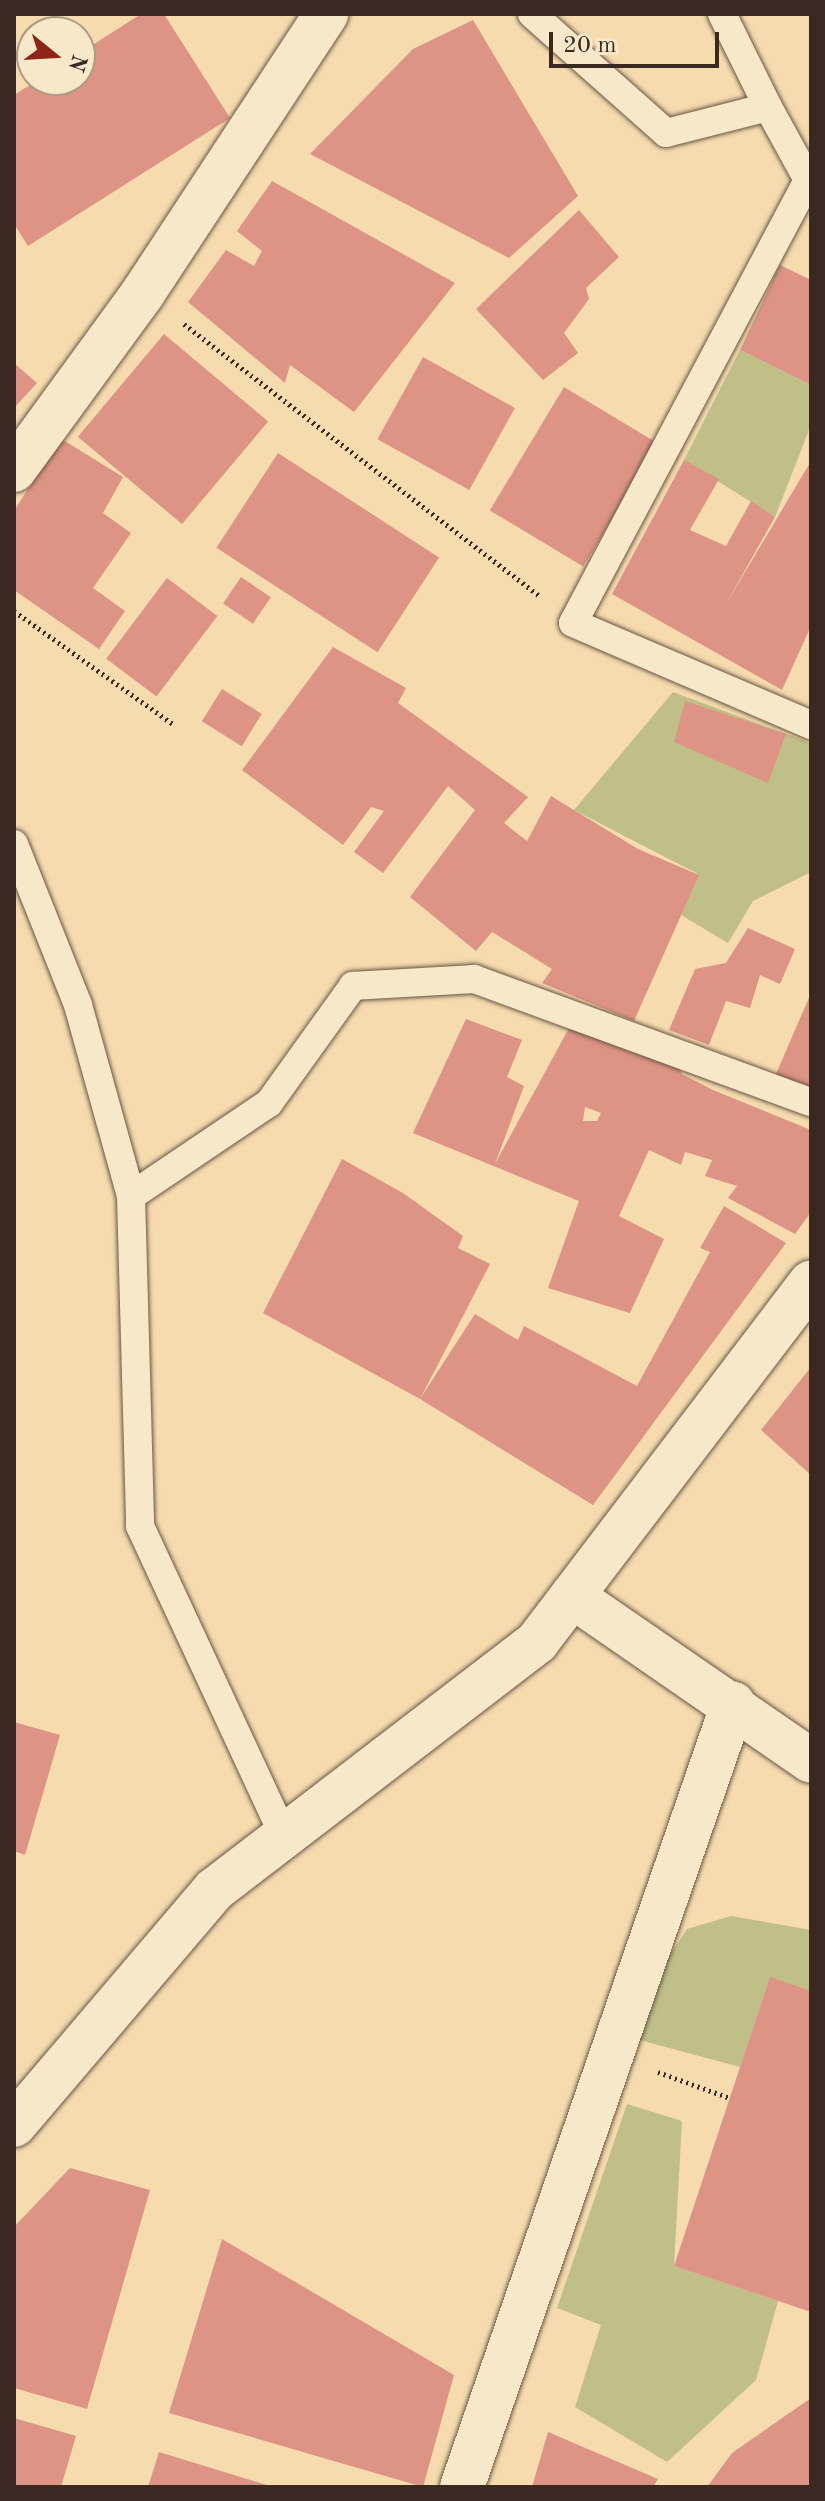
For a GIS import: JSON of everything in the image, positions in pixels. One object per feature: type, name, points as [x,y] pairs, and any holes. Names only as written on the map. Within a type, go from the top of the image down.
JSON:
[{"type":"street","points":[[14,470],[143,293],[326,14]]},
{"type":"street","points":[[14,2125],[214,1890],[537,1642],[811,1282]]},
{"type":"street","points":[[572,1596],[733,1704],[811,1761]]},
{"type":"street","points":[[462,2487],[608,2054],[733,1704]]},
{"type":"lane","points":[[532,14],[666,133],[768,107]]},
{"type":"lane","points":[[722,14],[768,107],[810,181],[573,623],[811,725]]},
{"type":"lane","points":[[14,844],[78,1005],[131,1196],[140,1526],[284,1836]]},
{"type":"lane","points":[[131,1196],[269,1103],[353,986],[474,979],[811,1102]]},
{"type":"path","points":[[143,293],[573,623]]},
{"type":"path","points":[[14,611],[173,724]]},
{"type":"path","points":[[608,2054],[730,2098]]},
{"type":"shaded area","points":[[740,350],[811,385],[811,425],[775,517],[684,460]]},
{"type":"shaded area","points":[[673,692],[811,743],[811,872],[753,901],[728,943],[681,915],[698,874],[574,810]]},
{"type":"shaded area","points":[[731,1916],[811,1930],[811,1991],[770,1978],[740,2067],[636,2039],[662,1967],[687,1929]]},
{"type":"shaded area","points":[[627,2104],[682,2121],[674,2266],[778,2301],[756,2380],[667,2462],[575,2407],[601,2325],[557,2308]]},
{"type":"building","points":[[141,14],[164,14],[230,118],[28,246],[14,224],[14,95],[96,96],[96,43]]},
{"type":"building","points":[[473,20],[578,196],[509,258],[310,154],[413,49]]},
{"type":"building","points":[[272,181],[455,283],[354,412],[290,365],[285,383],[188,302],[226,250],[254,266],[262,251],[237,231]]},
{"type":"building","points":[[579,210],[619,257],[586,288],[589,299],[564,333],[578,353],[543,380],[476,309]]},
{"type":"building","points":[[780,265],[811,280],[811,385],[740,350]]},
{"type":"building","points":[[164,334],[268,421],[182,524],[78,437]]},
{"type":"building","points":[[423,357],[515,408],[469,490],[377,439]]},
{"type":"building","points":[[14,363],[37,383],[14,408]]},
{"type":"building","points":[[564,387],[657,443],[583,567],[490,510]]},
{"type":"building","points":[[60,438],[123,477],[103,513],[131,533],[93,588],[125,611],[99,649],[14,590],[14,511]]},
{"type":"building","points":[[278,453],[439,558],[377,652],[216,548]]},
{"type":"building","points":[[684,460],[719,479],[690,530],[726,546],[751,501],[775,517],[726,604],[811,461],[811,626],[782,690],[612,594]]},
{"type":"building","points":[[241,577],[271,597],[253,624],[223,604]]},
{"type":"building","points":[[167,578],[217,616],[157,697],[106,659]]},
{"type":"building","points":[[333,647],[406,688],[398,703],[528,797],[504,823],[527,841],[551,796],[638,849],[699,875],[634,1021],[542,983],[552,969],[492,932],[476,951],[410,897],[475,810],[448,786],[383,873],[354,852],[384,811],[371,807],[343,845],[242,770]]},
{"type":"building","points":[[222,689],[262,714],[242,746],[202,721]]},
{"type":"building","points":[[685,701],[786,734],[768,783],[674,742]]},
{"type":"building","points":[[748,928],[795,949],[780,984],[760,975],[750,1008],[726,1001],[709,1045],[669,1030],[695,969],[726,963]]},
{"type":"building","points":[[811,993],[811,1096],[773,1081]]},
{"type":"building","points":[[466,1019],[522,1040],[507,1077],[524,1086],[495,1164],[569,1028],[678,1063],[682,1074],[713,1090],[811,1130],[811,1212],[795,1234],[728,1198],[737,1186],[705,1176],[712,1160],[685,1152],[681,1165],[649,1150],[619,1216],[664,1239],[630,1313],[548,1288],[579,1201],[413,1133]],"holes":[[[585,1107],[601,1113],[597,1121],[583,1121]]]},
{"type":"building","points":[[342,1159],[403,1193],[463,1236],[458,1248],[490,1264],[420,1399],[263,1313]]},
{"type":"building","points":[[724,1206],[786,1243],[593,1505],[420,1399],[475,1314],[518,1340],[524,1326],[637,1386],[710,1252],[700,1248]]},
{"type":"building","points":[[811,1367],[811,1475],[761,1430]]},
{"type":"building","points":[[14,1722],[60,1735],[25,1855],[14,1851]]},
{"type":"building","points":[[770,1977],[811,1991],[811,2312],[674,2266]]},
{"type":"building","points":[[70,2168],[150,2190],[87,2409],[14,2388],[14,2227]]},
{"type":"building","points":[[222,2239],[454,2375],[423,2487],[169,2413]]},
{"type":"building","points":[[811,2398],[811,2487],[707,2487],[732,2453]]},
{"type":"building","points":[[14,2418],[76,2436],[61,2487],[14,2487]]},
{"type":"building","points":[[548,2432],[658,2479],[653,2487],[532,2487]]},
{"type":"building","points":[[159,2452],[270,2486],[270,2487],[148,2487]]}]
